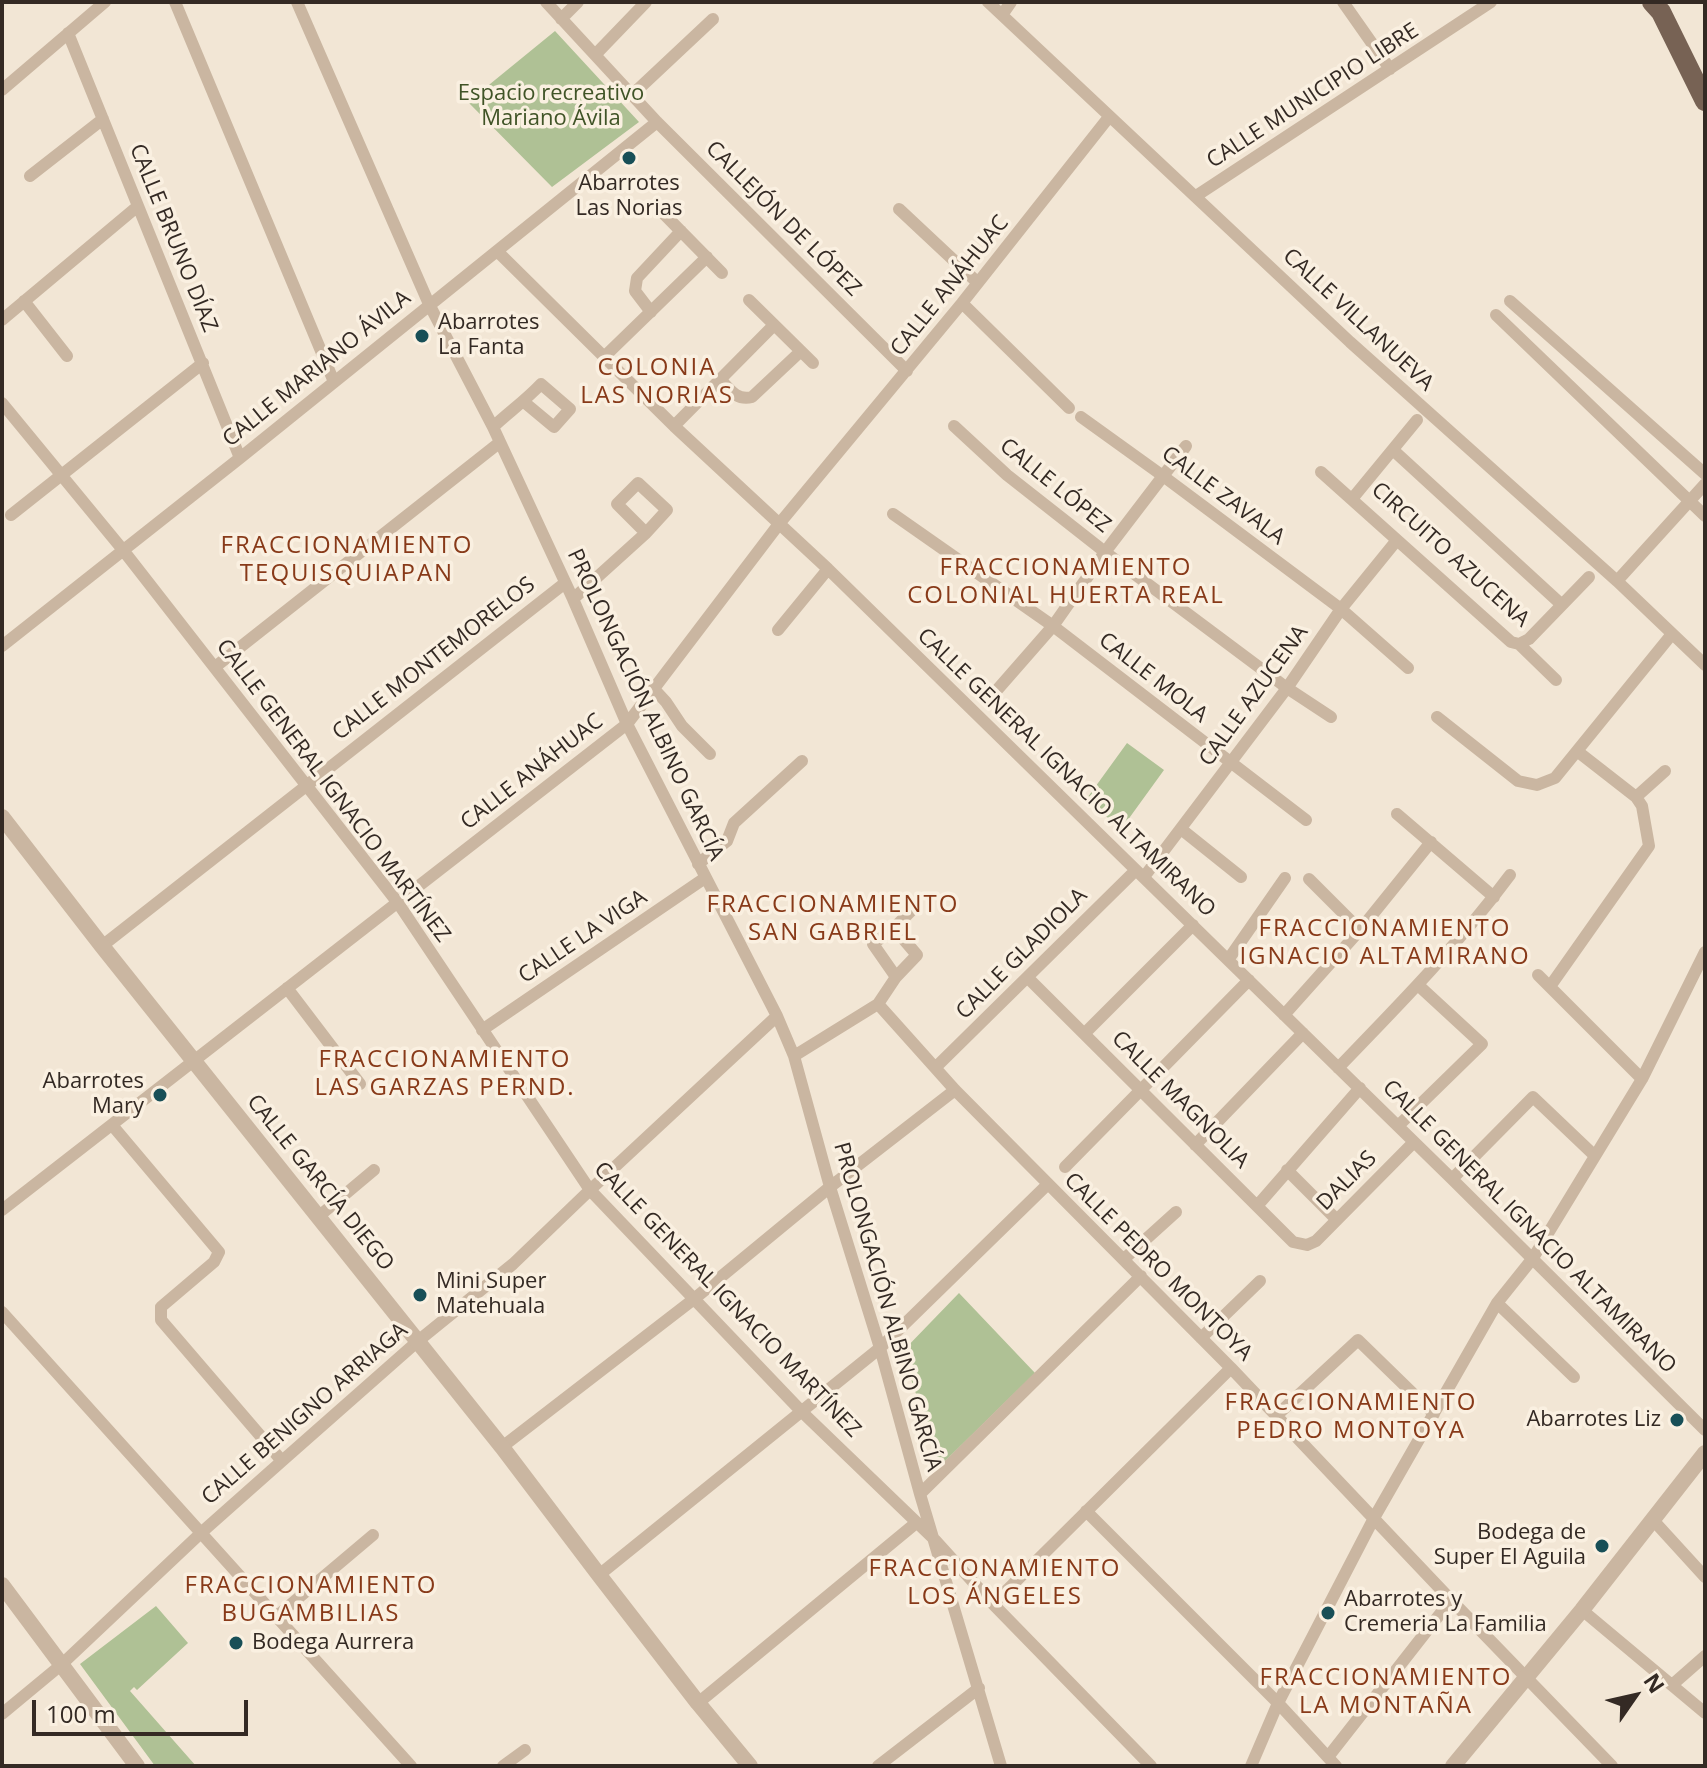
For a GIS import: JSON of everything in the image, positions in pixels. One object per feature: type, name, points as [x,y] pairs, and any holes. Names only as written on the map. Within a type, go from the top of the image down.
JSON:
[{"type":"main road","points":[[1652,2],[1661,12],[1705,101]]},
{"type":"street","points":[[2,90],[105,2]]},
{"type":"street","points":[[175,2],[334,382]]},
{"type":"street","name":"PROLONGACIÓN ALBINO GARCÍA","points":[[297,2],[429,304],[493,427],[627,724],[777,1016],[794,1056],[1001,1766]]},
{"type":"street","name":"CALLEJÓN DE LÓPEZ","points":[[546,2],[657,122],[907,371]]},
{"type":"street","points":[[561,19],[578,2]]},
{"type":"street","points":[[595,55],[646,2]]},
{"type":"street","name":"CALLE VILLANUEVA","points":[[988,2],[1350,342],[1617,581],[1705,665]]},
{"type":"street","points":[[1002,15],[1011,2]]},
{"type":"street","points":[[1343,2],[1390,69]]},
{"type":"street","name":"CALLE MUNICIPIO LIBRE","points":[[1196,196],[1491,2]]},
{"type":"street","points":[[632,95],[713,19]]},
{"type":"street","name":"CALLE BRUNO DÍAZ","points":[[68,33],[240,458]]},
{"type":"street","name":"CALLE ANÁHUAC","points":[[7,1206],[627,724],[779,524],[907,371],[1109,117]]},
{"type":"street","points":[[30,176],[103,119]]},
{"type":"street","name":"CALLE MARIANO ÁVILA","points":[[3,642],[240,458],[657,122]]},
{"type":"street","points":[[2,320],[138,206]]},
{"type":"street","points":[[899,209],[978,283]]},
{"type":"street","points":[[662,212],[722,273]]},
{"type":"street","points":[[651,312],[635,291],[637,278],[681,231]]},
{"type":"street","name":"CALLE GENERAL IGNACIO ALTAMIRANO","points":[[497,251],[674,426],[828,569],[1140,873],[1705,1430]]},
{"type":"street","points":[[604,357],[707,257]]},
{"type":"street","points":[[749,300],[813,363]]},
{"type":"street","points":[[24,301],[67,356]]},
{"type":"street","points":[[1510,301],[1705,474]]},
{"type":"street","points":[[962,303],[1069,408]]},
{"type":"street","points":[[1496,315],[1705,516]]},
{"type":"street","points":[[674,426],[774,325]]},
{"type":"street","points":[[720,379],[736,396],[745,399],[752,397],[801,351]]},
{"type":"street","points":[[11,515],[203,363]]},
{"type":"street","points":[[1581,398],[1597,380]]},
{"type":"street","points":[[493,427],[524,402]]},
{"type":"street","name":"CALLE GENERAL IGNACIO MARTÍNEZ","points":[[2,403],[123,550],[398,903],[590,1190],[802,1412],[935,1540],[1151,1766]]},
{"type":"street","name":"CALLE ZAVALA","points":[[1081,417],[1341,609],[1408,668]]},
{"type":"street","name":"CIRCUITO AZUCENA","points":[[1417,420],[1352,499],[1511,642],[1519,644],[1529,639],[1589,577]]},
{"type":"street","name":"CALLE LÓPEZ","points":[[954,426],[1007,475],[1105,552],[1287,688],[1331,717]]},
{"type":"street","points":[[215,667],[499,443]]},
{"type":"street","points":[[990,698],[1053,626],[1186,446]]},
{"type":"street","name":"CIRCUITO AZUCENA","points":[[1393,450],[1562,605]]},
{"type":"street","points":[[1321,472],[1352,499]]},
{"type":"street","points":[[1617,581],[1705,484]]},
{"type":"street","name":"CALLE MOLA","points":[[893,514],[1053,626],[1306,820]]},
{"type":"street","points":[[573,599],[646,533]]},
{"type":"street","name":"CALLE AZUCENA","points":[[1140,873],[1181,829],[1287,688],[1341,609],[1397,540]]},
{"type":"street","points":[[778,630],[828,569]]},
{"type":"street","name":"CALLE MONTEMORELOS","points":[[102,946],[565,583]]},
{"type":"street","points":[[1437,717],[1518,781],[1537,785],[1555,778],[1672,634]]},
{"type":"street","points":[[1519,644],[1556,680]]},
{"type":"street","points":[[654,689],[682,726],[710,754]]},
{"type":"street","points":[[1551,985],[1649,846],[1642,806],[1636,797],[1577,751]]},
{"type":"street","points":[[698,864],[727,841],[734,823],[802,761]]},
{"type":"street","points":[[1636,797],[1665,771]]},
{"type":"street","points":[[1397,814],[1494,897]]},
{"type":"street","name":"CALLE GARCÍA DIEGO","points":[[2,817],[502,1447],[750,1766]]},
{"type":"street","points":[[1181,829],[1241,877]]},
{"type":"street","points":[[1284,1015],[1360,930],[1431,842]]},
{"type":"street","name":"CALLE GLADIOLA","points":[[936,1067],[1140,873]]},
{"type":"street","points":[[1338,1068],[1418,985],[1510,875]]},
{"type":"street","name":"CALLE LA VIGA","points":[[482,1030],[705,878]]},
{"type":"street","points":[[1228,960],[1285,878]]},
{"type":"street","points":[[1309,879],[1360,930]]},
{"type":"street","points":[[896,977],[873,944],[913,909]]},
{"type":"street","points":[[1085,1033],[1193,925]]},
{"type":"street","points":[[794,1056],[878,1004],[896,977],[917,955],[894,928]]},
{"type":"street","points":[[1251,1766],[1278,1703],[1374,1518],[1497,1303],[1533,1258],[1642,1079],[1705,952]]},
{"type":"street","points":[[1538,975],[1642,1079]]},
{"type":"street","name":"CALLE MAGNOLIA","points":[[1028,978],[1293,1242],[1307,1245]]},
{"type":"street","points":[[1065,1167],[1249,980]]},
{"type":"street","points":[[1398,1126],[1482,1044],[1418,985]]},
{"type":"street","points":[[287,988],[360,1084]]},
{"type":"street","name":"CALLE PEDRO MONTOYA","points":[[878,1004],[955,1090],[1231,1368],[1612,1766]]},
{"type":"street","name":"CALLE BENIGNO ARRIAGA","points":[[2,1714],[61,1665],[202,1532],[418,1341],[513,1264],[777,1016]]},
{"type":"street","points":[[1195,1145],[1303,1033]]},
{"type":"street","points":[[1257,1206],[1360,1088]]},
{"type":"street","points":[[502,1447],[694,1299],[830,1187],[955,1090]]},
{"type":"street","points":[[1452,1179],[1533,1097],[1595,1156]]},
{"type":"street","points":[[112,1125],[219,1252],[214,1262],[161,1307],[161,1320],[282,1461]]},
{"type":"street","name":"DALIAS","points":[[1307,1245],[1316,1241],[1414,1142]]},
{"type":"street","points":[[318,1217],[374,1170]]},
{"type":"street","points":[[1287,1170],[1337,1220]]},
{"type":"street","points":[[599,1575],[880,1348],[1048,1184]]},
{"type":"street","points":[[2,1192],[7,1206]]},
{"type":"street","points":[[1124,1259],[1176,1212]]},
{"type":"street","points":[[920,1494],[1141,1276]]},
{"type":"street","points":[[1201,1338],[1260,1281]]},
{"type":"street","points":[[1497,1303],[1574,1377]]},
{"type":"street","points":[[2,1312],[411,1766]]},
{"type":"street","points":[[1276,1416],[1358,1340],[1434,1414]]},
{"type":"street","points":[[993,1604],[1231,1368]]},
{"type":"street","points":[[1453,1766],[1582,1610],[1705,1453]]},
{"type":"street","points":[[1086,1511],[1278,1703],[1332,1762],[1451,1600]]},
{"type":"street","points":[[1653,1520],[1705,1577]]},
{"type":"street","points":[[698,1703],[916,1523]]},
{"type":"street","points":[[277,1616],[373,1535]]},
{"type":"street","points":[[2,1585],[137,1766]]},
{"type":"street","points":[[1582,1610],[1705,1713]]},
{"type":"street","points":[[1672,1685],[1705,1656]]},
{"type":"street","points":[[878,1766],[979,1688]]},
{"type":"street","points":[[503,1766],[525,1750]]},
{"type":"green space","name":"Espacio recreativo Mariano Ávila","points":[[555,31],[639,122],[552,187],[468,102]]},
{"type":"green space","points":[[1127,743],[1164,770],[1122,828],[1085,801]]},
{"type":"green space","points":[[959,1293],[1035,1373],[940,1466],[902,1352]]},
{"type":"green space","points":[[156,1606],[188,1643],[137,1690],[134,1687],[130,1691],[196,1766],[155,1766],[80,1664]]},
{"type":"place","name":"Abarrotes Las Norias","points":[[629,158]]},
{"type":"place","name":"Abarrotes La Fanta","points":[[422,336]]},
{"type":"place","name":"Abarrotes Mary","points":[[160,1095]]},
{"type":"place","name":"Mini Super Matehuala","points":[[420,1295]]},
{"type":"place","name":"Abarrotes Liz","points":[[1677,1420]]},
{"type":"place","name":"Bodega de Super El Aguila","points":[[1602,1546]]},
{"type":"place","name":"Abarrotes y Cremeria La Familia","points":[[1328,1613]]},
{"type":"place","name":"Bodega Aurrera","points":[[236,1643]]},
{"type":"district","name":"COLONIA LAS NORIAS","points":[[657,382]]},
{"type":"district","name":"FRACCIONAMIENTO TEQUISQUIAPAN","points":[[347,560]]},
{"type":"district","name":"FRACCIONAMIENTO COLONIAL HUERTA REAL","points":[[1066,582]]},
{"type":"district","name":"FRACCIONAMIENTO SAN GABRIEL","points":[[833,919]]},
{"type":"district","name":"FRACCIONAMIENTO IGNACIO ALTAMIRANO","points":[[1385,943]]},
{"type":"district","name":"FRACCIONAMIENTO LAS GARZAS PERND.","points":[[445,1074]]},
{"type":"district","name":"FRACCIONAMIENTO PEDRO MONTOYA","points":[[1351,1417]]},
{"type":"district","name":"FRACCIONAMIENTO LOS ÁNGELES","points":[[995,1583]]},
{"type":"district","name":"FRACCIONAMIENTO BUGAMBILIAS","points":[[311,1600]]},
{"type":"district","name":"FRACCIONAMIENTO LA MONTAÑA","points":[[1386,1692]]}]
